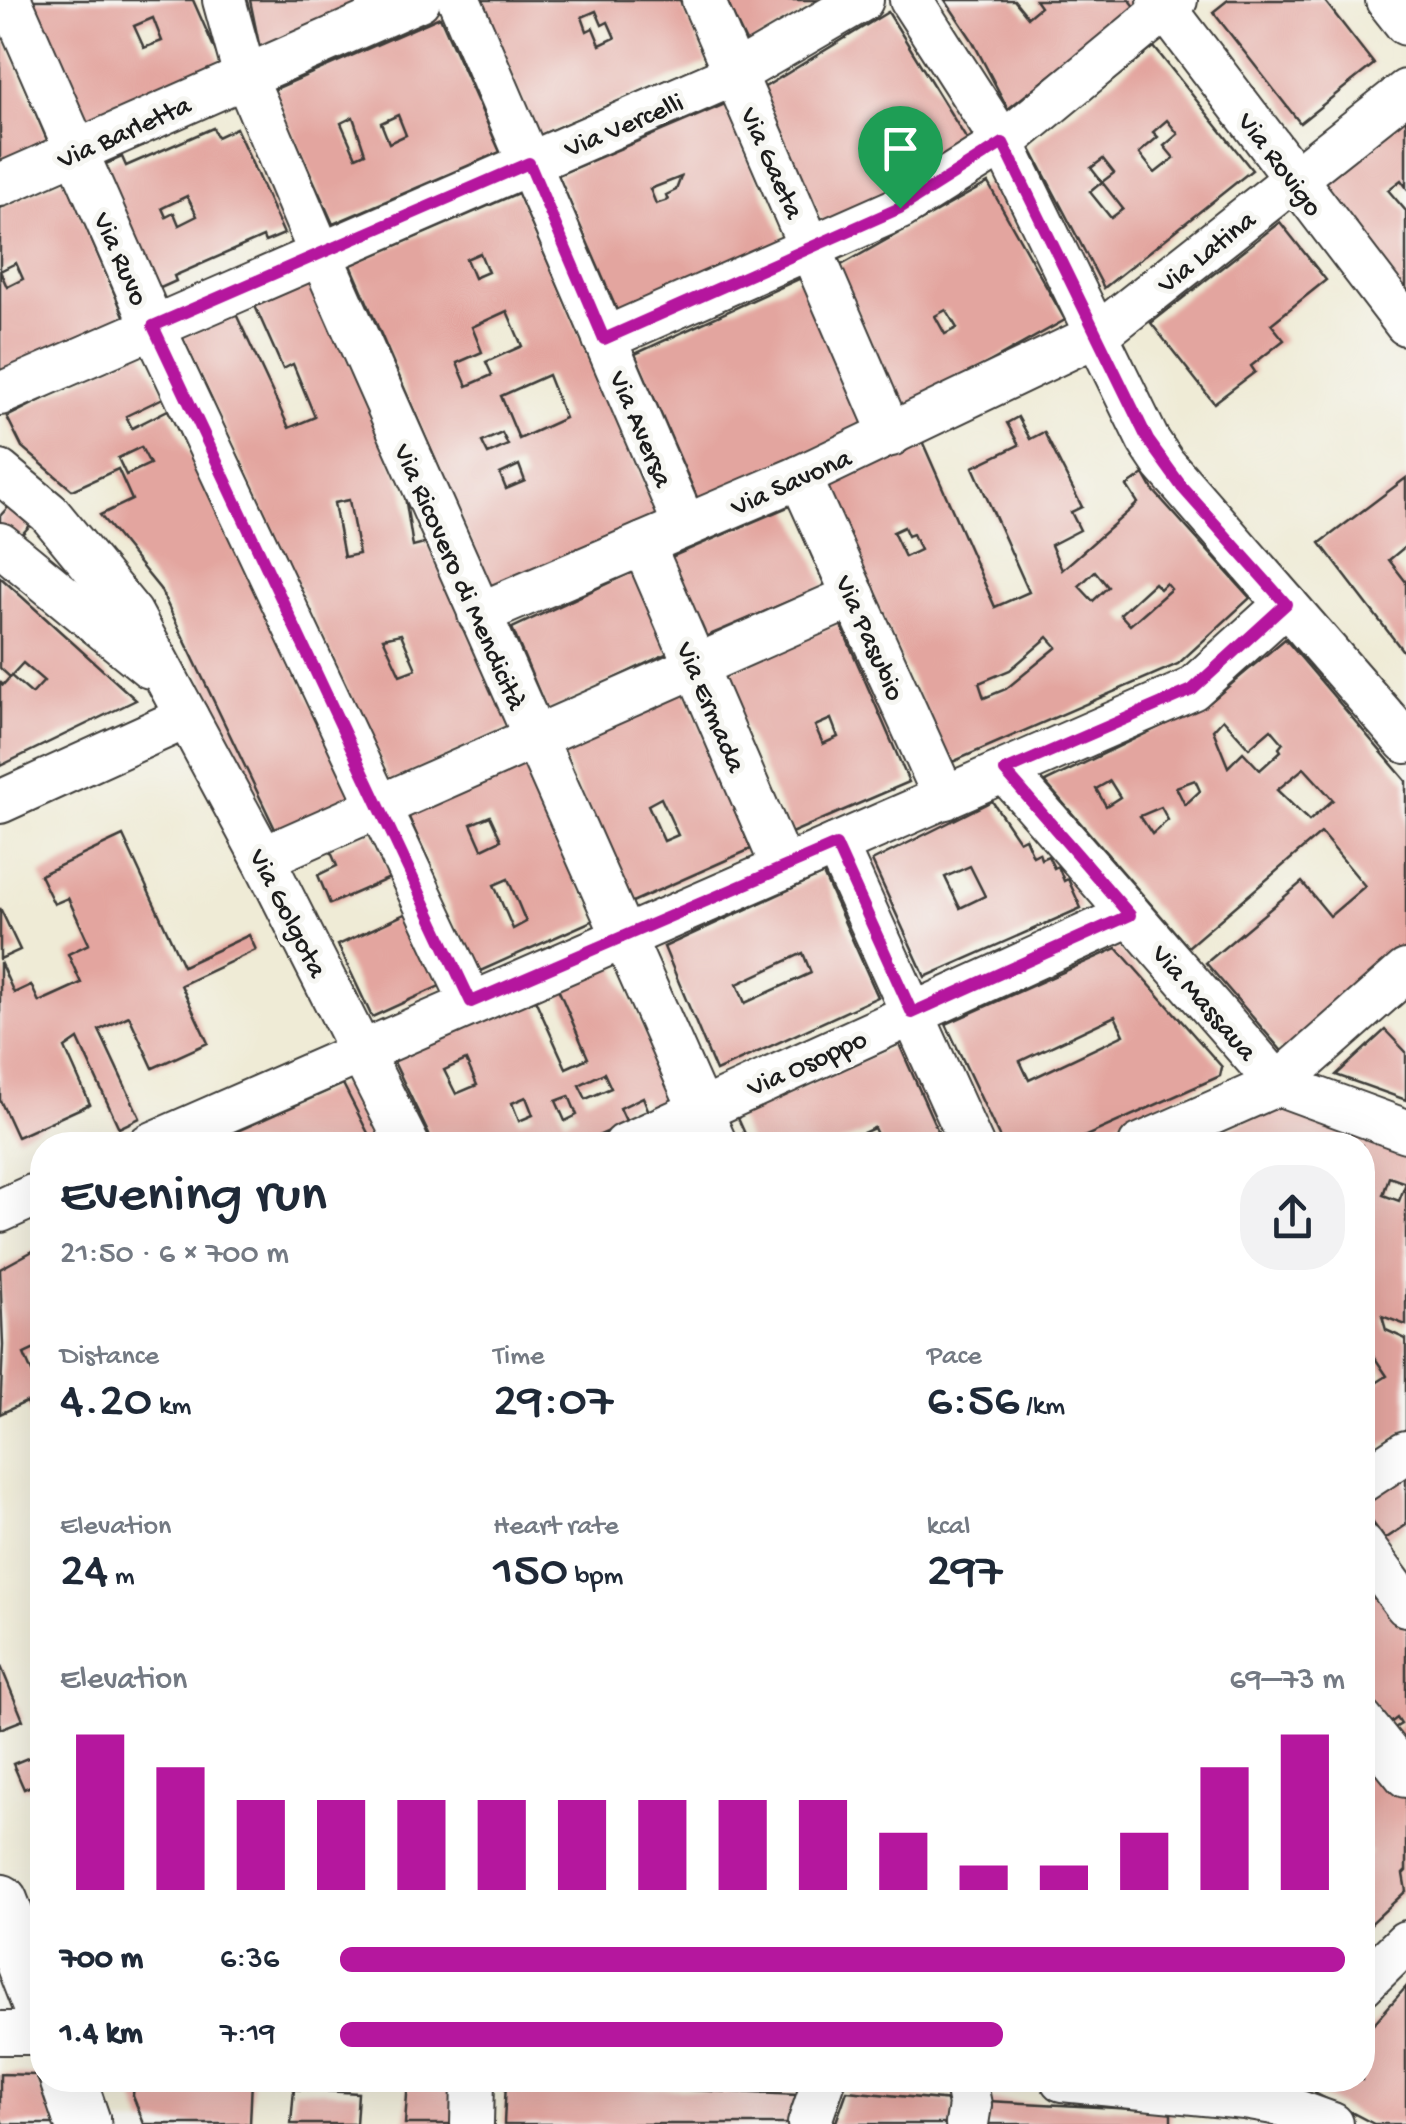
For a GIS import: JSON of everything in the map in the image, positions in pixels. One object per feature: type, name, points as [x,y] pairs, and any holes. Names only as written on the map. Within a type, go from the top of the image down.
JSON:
[{"type":"main road","points":[[0,1902],[30,1979]]},
{"type":"main road","points":[[72,2092],[83,2124]]},
{"type":"street","name":"Via Ruvo","points":[[10,0],[153,326],[471,1002]]},
{"type":"street","name":"Via Ricovero di Mendicità","points":[[224,0],[245,76],[320,253],[708,1127]]},
{"type":"street","name":"Via Barletta","points":[[0,184],[419,0]]},
{"type":"street","name":"Via Aversa","points":[[459,0],[685,526]]},
{"type":"street","name":"Via Gaeta","points":[[703,0],[891,435]]},
{"type":"street","name":"Via Vercelli","points":[[0,394],[735,74],[862,0]]},
{"type":"street","points":[[911,0],[1003,143],[1148,440],[1164,464],[1406,742]]},
{"type":"street","points":[[1387,0],[1406,24]]},
{"type":"street","points":[[604,339],[900,208],[1003,143],[1167,3]]},
{"type":"street","name":"Via Rovigo","points":[[1167,3],[1294,180],[1406,324]]},
{"type":"street","name":"Via Latina","points":[[1097,334],[1406,91]]},
{"type":"street","name":"Via Savona","points":[[478,614],[800,477],[1097,334]]},
{"type":"street","name":"Via Golgota","points":[[0,472],[49,514],[131,613],[263,858],[402,1132]]},
{"type":"street","name":"Via Pasubio","points":[[800,477],[944,798]]},
{"type":"street","name":"Via Golgota","points":[[0,544],[177,699]]},
{"type":"street","name":"Via Ermada","points":[[643,544],[782,868]]},
{"type":"street","points":[[263,858],[854,596]]},
{"type":"street","points":[[178,1132],[1192,690],[1286,604]]},
{"type":"street","points":[[0,802],[177,699]]},
{"type":"street","name":"Via Massaua","points":[[1005,771],[1278,1084],[1406,1131]]},
{"type":"street","points":[[836,845],[966,1132]]},
{"type":"street","name":"Via Osoppo","points":[[708,1127],[912,1013],[1130,915]]},
{"type":"street","points":[[1175,1132],[1278,1084],[1406,972]]},
{"type":"street","points":[[0,1211],[30,1197]]},
{"type":"street","points":[[1375,1472],[1406,1452]]},
{"type":"street","points":[[1375,1563],[1406,1605]]},
{"type":"street","points":[[1375,1737],[1406,1776]]},
{"type":"street","points":[[1375,1971],[1406,1942]]},
{"type":"street","points":[[0,2033],[30,2033]]},
{"type":"street","points":[[472,2124],[473,2092]]},
{"type":"street","points":[[810,2124],[820,2092]]},
{"type":"street","points":[[967,2092],[967,2124]]},
{"type":"street","points":[[1202,2092],[1261,2097],[1332,2124]]},
{"type":"building","points":[[31,0],[193,0],[223,68],[86,126]],"holes":[[[153,18],[162,41],[144,48],[134,26]]]},
{"type":"building","points":[[250,0],[371,0],[260,49]]},
{"type":"building","points":[[478,0],[680,0],[707,63],[538,136]],"holes":[[[596,11],[602,25],[608,22],[615,38],[600,45],[593,28],[587,31],[582,17]]]},
{"type":"building","points":[[726,0],[824,0],[748,46]]},
{"type":"building","points":[[945,0],[1014,0],[1028,17],[1040,7],[1035,0],[1130,0],[1136,8],[1008,109],[972,40]]},
{"type":"building","points":[[1228,0],[1324,0],[1374,64],[1300,123],[1213,12]]},
{"type":"building","points":[[888,12],[969,143],[825,227],[760,90]]},
{"type":"building","points":[[440,17],[500,152],[333,224],[273,90]],"holes":[[[398,115],[406,135],[389,143],[381,123]],[[353,117],[365,153],[356,157],[341,123]]]},
{"type":"building","points":[[0,28],[47,140],[0,163]]},
{"type":"building","points":[[1154,47],[1252,170],[1104,288],[1030,147]],"holes":[[[1167,120],[1178,134],[1164,146],[1174,158],[1155,173],[1139,153],[1158,137],[1153,132]],[[1103,159],[1114,173],[1102,182],[1091,168]],[[1102,182],[1123,209],[1111,218],[1090,192]]]},
{"type":"building","points":[[725,104],[785,243],[619,315],[558,175]],"holes":[[[681,177],[676,190],[666,195],[668,200],[656,204],[650,189]]]},
{"type":"building","points":[[1406,115],[1406,187],[1401,180],[1388,190],[1406,211],[1406,298],[1318,184]]},
{"type":"building","points":[[213,128],[217,137],[236,128],[284,234],[265,242],[263,237],[174,276],[176,281],[156,290],[101,166],[122,157],[126,166]],"holes":[[[187,196],[197,216],[179,225],[174,213],[166,217],[162,208]]]},
{"type":"building","points":[[65,178],[125,318],[0,372],[0,208]],"holes":[[[16,263],[23,279],[7,287],[0,271]]]},
{"type":"building","points":[[988,183],[1065,320],[900,412],[838,267]],"holes":[[[946,310],[957,328],[945,334],[935,316]]]},
{"type":"building","points":[[518,193],[659,518],[492,591],[351,265]],"holes":[[[480,253],[488,272],[474,278],[466,259]],[[507,311],[522,346],[486,362],[492,375],[467,386],[457,363],[482,352],[472,327]],[[548,375],[565,418],[519,439],[501,396]],[[502,433],[508,445],[488,454],[482,442]],[[519,465],[525,481],[506,489],[500,474]]]},
{"type":"building","points":[[1280,222],[1326,280],[1271,324],[1284,340],[1251,366],[1255,372],[1214,403],[1151,323]]},
{"type":"building","points":[[801,278],[865,428],[699,502],[635,354]]},
{"type":"building","points":[[316,279],[404,490],[413,547],[428,543],[514,726],[391,783],[182,337],[236,314],[289,428],[315,417],[293,364],[283,369],[255,306]],"holes":[[[349,500],[359,554],[344,557],[334,503]],[[401,634],[416,669],[400,675],[383,638]]]},
{"type":"building","points":[[142,350],[165,397],[126,416],[132,428],[168,410],[357,795],[276,831],[160,589],[100,515],[132,500],[118,469],[72,490],[22,447],[7,417]],"holes":[[[141,447],[150,464],[126,475],[118,458]]]},
{"type":"building","points":[[1018,417],[1030,439],[1044,432],[1082,507],[1071,512],[1080,530],[1051,545],[1062,570],[1138,503],[1127,486],[1144,474],[1153,490],[1250,598],[1178,664],[950,763],[823,489],[922,441],[995,607],[1029,592],[973,467],[1019,445],[1007,423]],"holes":[[[904,527],[908,536],[913,534],[920,550],[905,557],[893,532]],[[1095,571],[1108,587],[1093,601],[1079,586]],[[1154,583],[1160,589],[1166,583],[1171,589],[1130,625],[1120,614]],[[1048,637],[1057,647],[1006,689],[984,698],[979,683],[1010,670]]]},
{"type":"building","points":[[1406,478],[1406,546],[1389,560],[1406,582],[1406,655],[1320,543]]},
{"type":"building","points":[[12,503],[33,522],[15,542],[0,527],[0,516]]},
{"type":"building","points":[[790,506],[825,586],[705,637],[671,557]]},
{"type":"building","points":[[636,570],[670,652],[547,711],[512,628]]},
{"type":"building","points":[[0,577],[136,700],[0,766],[0,682],[3,685],[10,677],[0,668]],"holes":[[[23,663],[44,681],[32,694],[11,676]]]},
{"type":"building","points":[[840,623],[909,782],[791,833],[722,674]],"holes":[[[831,719],[838,737],[823,744],[815,726]]]},
{"type":"building","points":[[1285,639],[1406,781],[1406,955],[1287,1057],[1206,963],[1302,882],[1330,916],[1365,886],[1321,833],[1188,947],[1045,782],[1209,703]],"holes":[[[1223,719],[1249,748],[1271,729],[1283,743],[1281,751],[1260,770],[1243,752],[1228,767],[1213,730]],[[1304,768],[1333,800],[1309,821],[1277,790]],[[1195,780],[1200,791],[1185,805],[1176,787]],[[1110,781],[1120,797],[1106,806],[1096,789]],[[1161,807],[1168,820],[1152,834],[1140,816]]]},
{"type":"building","points":[[684,688],[751,849],[630,903],[558,745]],"holes":[[[661,798],[678,835],[664,841],[648,805]]]},
{"type":"building","points":[[524,761],[594,920],[478,972],[407,813]],"holes":[[[490,816],[501,840],[482,849],[471,824]],[[508,879],[526,922],[513,929],[494,885]]]},
{"type":"building","points":[[992,801],[1019,841],[1025,838],[1033,856],[1048,856],[1054,868],[1058,866],[1081,908],[925,977],[872,861]],"holes":[[[970,866],[985,896],[960,908],[945,877]]]},
{"type":"building","points":[[372,832],[392,877],[330,904],[318,875],[337,866],[330,850]]},
{"type":"building","points":[[123,836],[183,966],[249,935],[256,950],[181,985],[208,1043],[153,1068],[129,1016],[99,1030],[140,1118],[119,1128],[78,1039],[65,1048],[90,1104],[17,1137],[0,1100],[0,962],[14,993],[31,985],[39,1002],[81,983],[68,954],[89,944],[68,898],[54,904],[40,875]]},
{"type":"building","points":[[823,874],[878,997],[716,1071],[664,947]],"holes":[[[803,953],[811,973],[745,1003],[737,984]]]},
{"type":"building","points":[[0,908],[20,950],[0,959]]},
{"type":"building","points":[[407,913],[440,986],[372,1017],[338,945]]},
{"type":"building","points":[[1117,948],[1222,1067],[1220,1076],[1095,1132],[997,1132],[946,1024]],"holes":[[[1115,1016],[1124,1035],[1029,1080],[1020,1061]]]},
{"type":"building","points":[[612,959],[675,1100],[649,1112],[643,1097],[620,1108],[627,1123],[607,1132],[428,1132],[393,1060],[533,995],[566,1068],[588,1058],[556,984]],"holes":[[[466,1060],[477,1085],[456,1094],[444,1070]],[[604,1073],[611,1088],[586,1099],[579,1085]],[[569,1096],[577,1115],[565,1121],[556,1101]],[[526,1097],[533,1115],[519,1121],[512,1103]]]},
{"type":"building","points":[[1385,1030],[1406,1052],[1406,1100],[1336,1075]]},
{"type":"building","points":[[899,1044],[938,1132],[876,1132],[874,1128],[865,1132],[744,1132],[737,1116]]},
{"type":"building","points":[[343,1084],[367,1132],[235,1132]]},
{"type":"building","points":[[1292,1099],[1406,1141],[1406,1183],[1406,1325],[1382,1316],[1386,1330],[1406,1339],[1406,1429],[1375,1452],[1375,1384],[1387,1376],[1375,1358],[1375,1132],[1222,1132]],"holes":[[[1389,1177],[1406,1183],[1399,1201],[1383,1195]]]},
{"type":"building","points":[[30,1253],[30,1351],[24,1354],[30,1368],[30,1410],[26,1402],[0,1414],[3,1345],[0,1269]]},
{"type":"building","points":[[1406,1472],[1406,1525],[1385,1539],[1375,1526],[1375,1493]]},
{"type":"building","points":[[1375,1588],[1406,1628],[1406,1747],[1393,1729],[1401,1724],[1397,1718],[1389,1724],[1375,1706]]},
{"type":"building","points":[[0,1664],[23,1720],[0,1729]]},
{"type":"building","points":[[1375,1755],[1406,1792],[1406,1891],[1375,1920]]},
{"type":"building","points":[[30,1757],[30,1786],[24,1789],[13,1764]]},
{"type":"building","points":[[1406,1987],[1406,2124],[1374,2124],[1315,2093],[1375,2092],[1375,2022]]},
{"type":"building","points":[[0,2074],[30,2075],[30,2092],[43,2092],[56,2124],[3,2124]]},
{"type":"building","points":[[133,2092],[251,2092],[250,2124],[144,2124]]},
{"type":"building","points":[[294,2092],[358,2093],[356,2124],[291,2124]]},
{"type":"building","points":[[407,2092],[457,2092],[454,2124],[405,2124]]},
{"type":"building","points":[[505,2092],[797,2095],[789,2124],[504,2124]]},
{"type":"building","points":[[847,2092],[857,2092],[951,2101],[953,2124],[827,2124],[829,2119],[836,2122]]},
{"type":"building","points":[[988,2101],[1171,2111],[1171,2124],[987,2124]]},
{"type":"route","points":[[1003,143],[1148,440],[1182,487],[1286,604],[1192,690],[1005,771],[1130,915],[912,1013],[836,845],[471,1002],[153,326],[529,163],[604,339],[900,208],[1003,143]]}]
